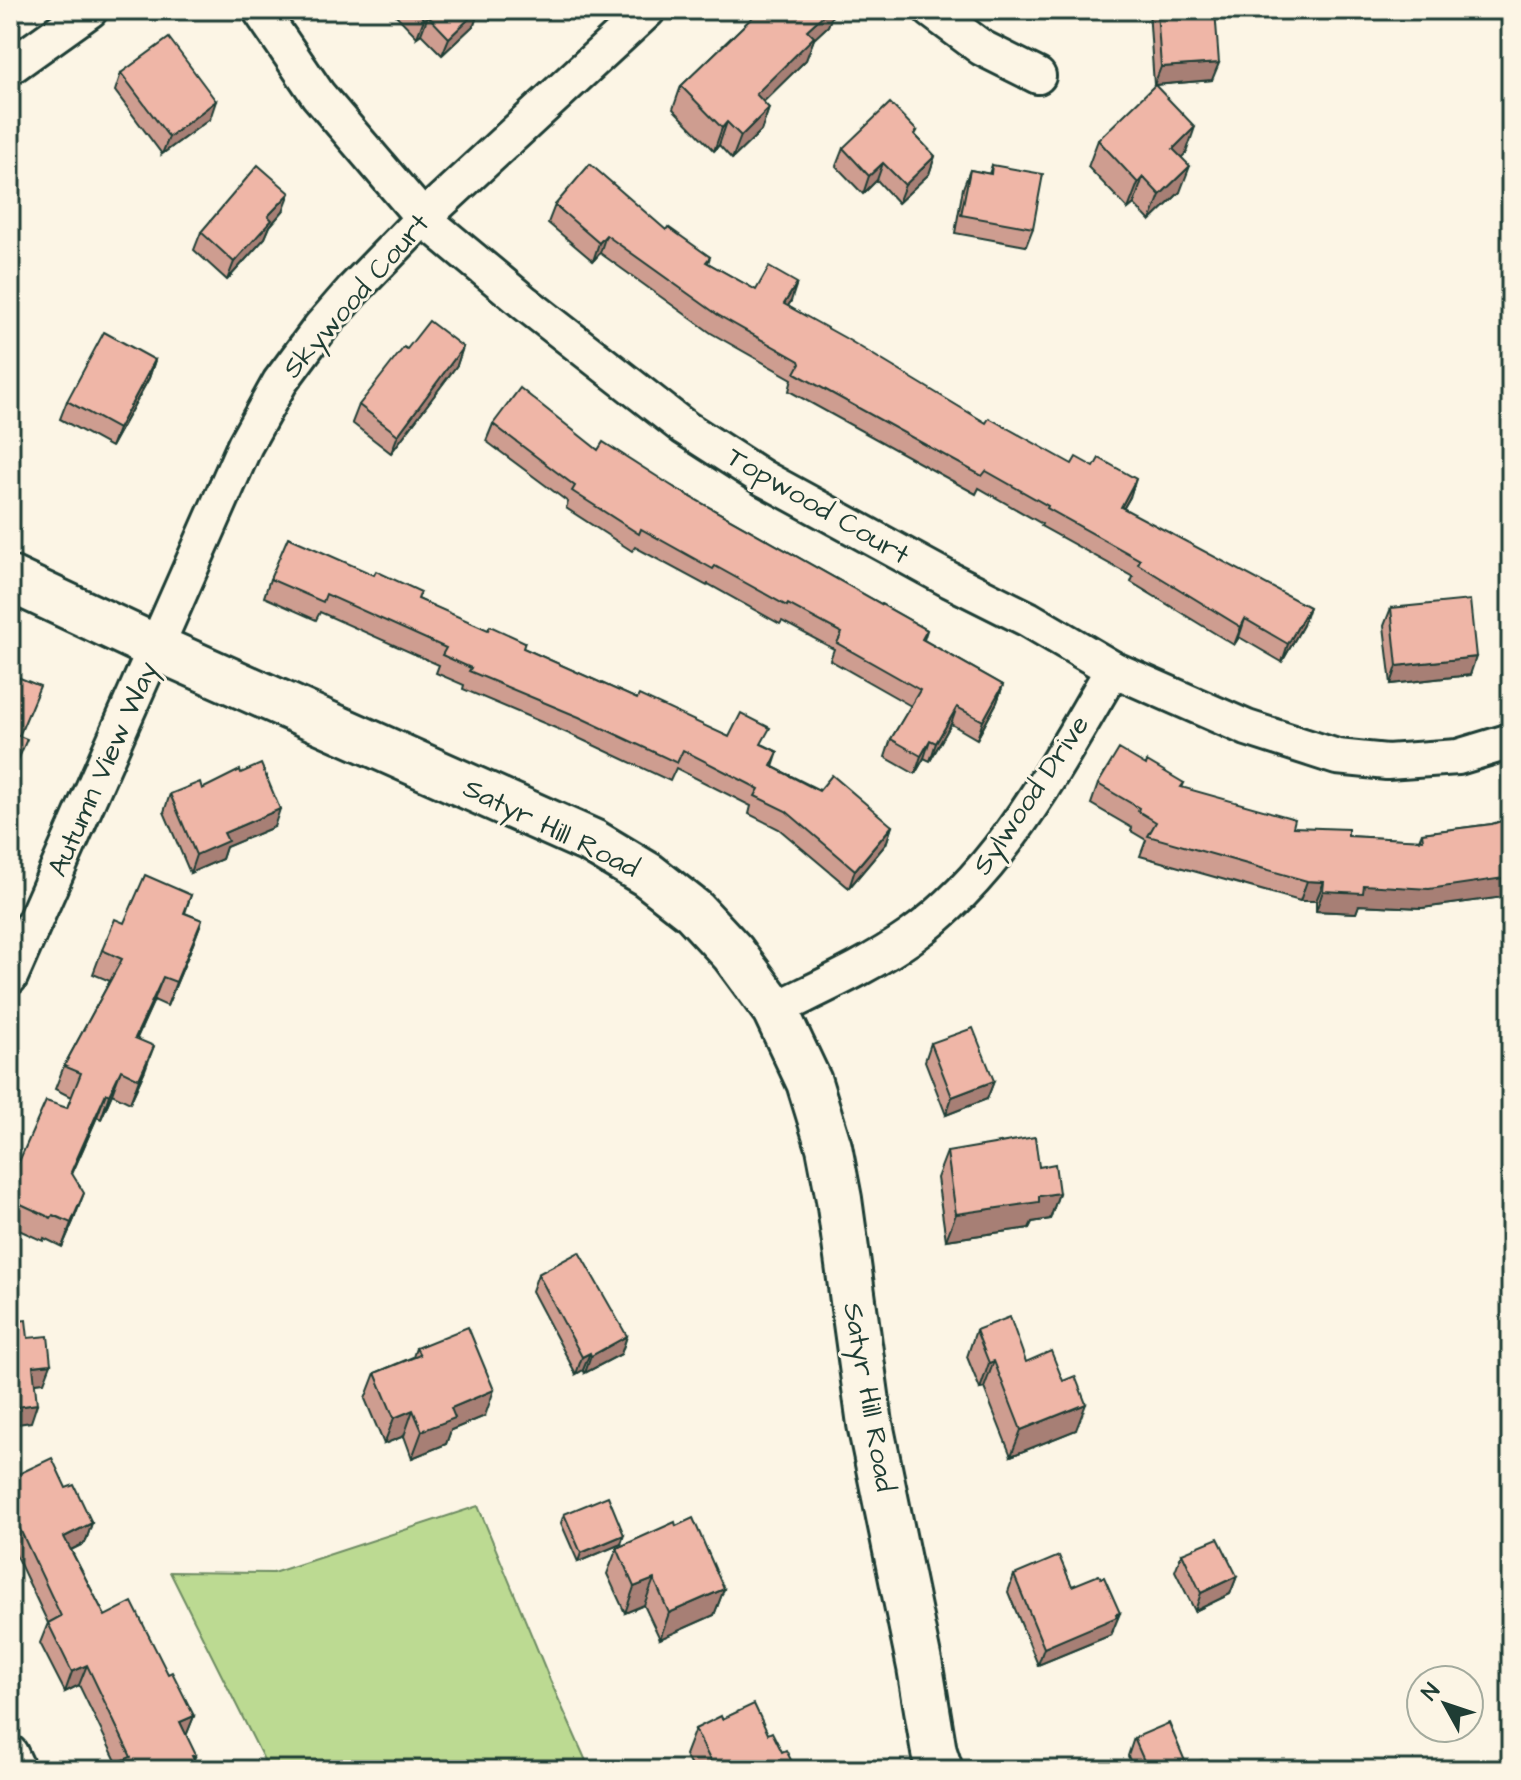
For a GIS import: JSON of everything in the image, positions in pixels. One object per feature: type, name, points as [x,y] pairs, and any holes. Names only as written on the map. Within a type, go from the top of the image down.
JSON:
[{"type":"street","points":[[10,67],[90,10]]},
{"type":"street","name":"Topwood Court","points":[[260,10],[318,95],[423,218],[525,303],[698,437],[763,478],[1028,619],[1113,669],[1247,728],[1337,757],[1387,762],[1458,757],[1511,741]]},
{"type":"street","name":"Skywood Court","points":[[157,648],[245,445],[280,382],[329,318],[423,218],[648,10]]},
{"type":"street","points":[[931,10],[982,48],[1038,76]]},
{"type":"street","name":"Satyr Hill Road","points":[[10,579],[157,648],[593,842],[648,875],[694,911],[733,953],[775,1010],[809,1082],[829,1147],[870,1424],[940,1770]]},
{"type":"street","name":"Autumn View Way","points":[[10,977],[157,648]]},
{"type":"street","name":"Sylwood Drive","points":[[775,1010],[878,958],[913,935],[957,898],[996,854],[1113,669]]},
{"type":"street","points":[[10,1753],[18,1770]]},
{"type":"green space","points":[[478,1506],[590,1770],[269,1770],[170,1572],[273,1573]]},
{"type":"building","points":[[415,10],[478,10],[449,38],[428,16],[424,19]]},
{"type":"building","points":[[760,10],[829,10],[807,30],[814,37],[756,94],[769,108],[741,136],[727,122],[722,128],[681,86]]},
{"type":"building","points":[[1157,10],[1215,10],[1219,63],[1161,67]]},
{"type":"building","points":[[169,38],[216,101],[169,137],[121,73]]},
{"type":"building","points":[[1155,85],[1195,127],[1173,149],[1190,166],[1160,195],[1143,177],[1138,183],[1098,140]]},
{"type":"building","points":[[890,103],[917,131],[914,134],[935,156],[905,185],[883,163],[869,176],[843,148]]},
{"type":"building","points":[[590,164],[666,230],[668,227],[710,257],[706,262],[756,290],[769,267],[797,283],[784,304],[986,423],[989,418],[1072,464],[1076,457],[1094,467],[1099,458],[1136,479],[1121,507],[1309,607],[1288,644],[1245,619],[1241,627],[1138,564],[1140,560],[1048,506],[986,471],[982,476],[795,373],[799,361],[718,315],[606,235],[599,243],[555,205]]},
{"type":"building","points":[[258,165],[290,193],[268,216],[272,220],[234,262],[201,232]]},
{"type":"building","points":[[992,165],[1043,174],[1033,228],[961,215],[970,170],[991,174]]},
{"type":"building","points":[[429,321],[463,347],[398,435],[359,405],[404,347],[407,349]]},
{"type":"building","points":[[104,332],[155,360],[118,429],[67,401]]},
{"type":"building","points":[[520,388],[598,450],[603,442],[675,488],[927,630],[922,639],[1003,685],[983,721],[957,707],[936,743],[930,740],[921,756],[891,739],[920,690],[837,643],[842,633],[715,566],[713,569],[641,529],[639,534],[572,491],[575,486],[493,424]]},
{"type":"building","points":[[288,537],[374,575],[376,571],[421,592],[418,599],[488,630],[490,626],[525,642],[523,648],[637,699],[639,695],[729,737],[741,713],[770,728],[761,744],[778,752],[771,766],[819,791],[832,775],[892,826],[855,870],[786,811],[755,796],[759,789],[683,750],[677,763],[579,717],[469,671],[471,668],[442,655],[446,648],[326,594],[323,602],[270,579]]},
{"type":"building","points":[[1470,600],[1476,657],[1397,666],[1391,608]]},
{"type":"building","points":[[10,674],[40,686],[19,736],[27,739],[10,779]]},
{"type":"building","points":[[1119,749],[1184,783],[1181,787],[1295,819],[1293,827],[1348,829],[1348,836],[1423,840],[1422,833],[1492,824],[1511,818],[1511,877],[1429,889],[1364,885],[1363,893],[1323,891],[1324,882],[1307,881],[1148,836],[1156,822],[1098,784]]},
{"type":"building","points":[[261,764],[280,809],[224,833],[228,841],[196,855],[170,794],[200,782],[202,789],[240,770],[241,773]]},
{"type":"building","points":[[145,875],[191,895],[184,913],[202,920],[176,982],[163,977],[135,1038],[154,1046],[139,1079],[121,1070],[109,1095],[106,1093],[71,1172],[84,1193],[71,1223],[53,1215],[51,1218],[10,1199],[10,1167],[12,1163],[17,1166],[46,1101],[67,1108],[81,1073],[64,1066],[122,959],[102,950],[115,919],[124,923]]},
{"type":"building","points":[[973,1028],[994,1081],[952,1097],[931,1043]]},
{"type":"building","points":[[1035,1137],[1039,1167],[1055,1164],[1059,1193],[1039,1196],[1039,1202],[956,1214],[947,1152]]},
{"type":"building","points":[[579,1252],[627,1336],[591,1356],[590,1353],[582,1357],[538,1274]]},
{"type":"building","points":[[1010,1317],[1026,1362],[1051,1351],[1063,1381],[1075,1376],[1086,1404],[1021,1430],[994,1361],[989,1363],[976,1330]]},
{"type":"building","points":[[26,1320],[28,1338],[48,1336],[51,1364],[33,1366],[37,1404],[10,1408],[10,1322]]},
{"type":"building","points":[[468,1327],[494,1390],[451,1408],[455,1418],[422,1431],[413,1410],[394,1418],[375,1373],[420,1355],[416,1348]]},
{"type":"building","points":[[52,1458],[66,1488],[74,1485],[92,1523],[64,1537],[105,1616],[132,1602],[168,1674],[172,1672],[194,1716],[180,1722],[196,1755],[192,1756],[195,1762],[187,1766],[188,1770],[126,1770],[121,1761],[131,1757],[87,1665],[72,1672],[48,1623],[61,1616],[10,1508],[10,1478]]},
{"type":"building","points":[[608,1496],[624,1535],[581,1553],[564,1514]]},
{"type":"building","points":[[693,1518],[724,1589],[669,1613],[654,1579],[634,1587],[617,1548],[675,1522],[676,1526]]},
{"type":"building","points":[[1218,1538],[1237,1576],[1201,1593],[1182,1553]]},
{"type":"building","points":[[1059,1556],[1072,1586],[1099,1575],[1104,1577],[1120,1613],[1044,1648],[1014,1575]]},
{"type":"building","points":[[754,1704],[768,1734],[772,1732],[782,1752],[786,1750],[796,1770],[715,1770],[695,1729]]},
{"type":"building","points":[[1169,1723],[1187,1766],[1202,1760],[1206,1770],[1148,1770],[1134,1738]]}]
